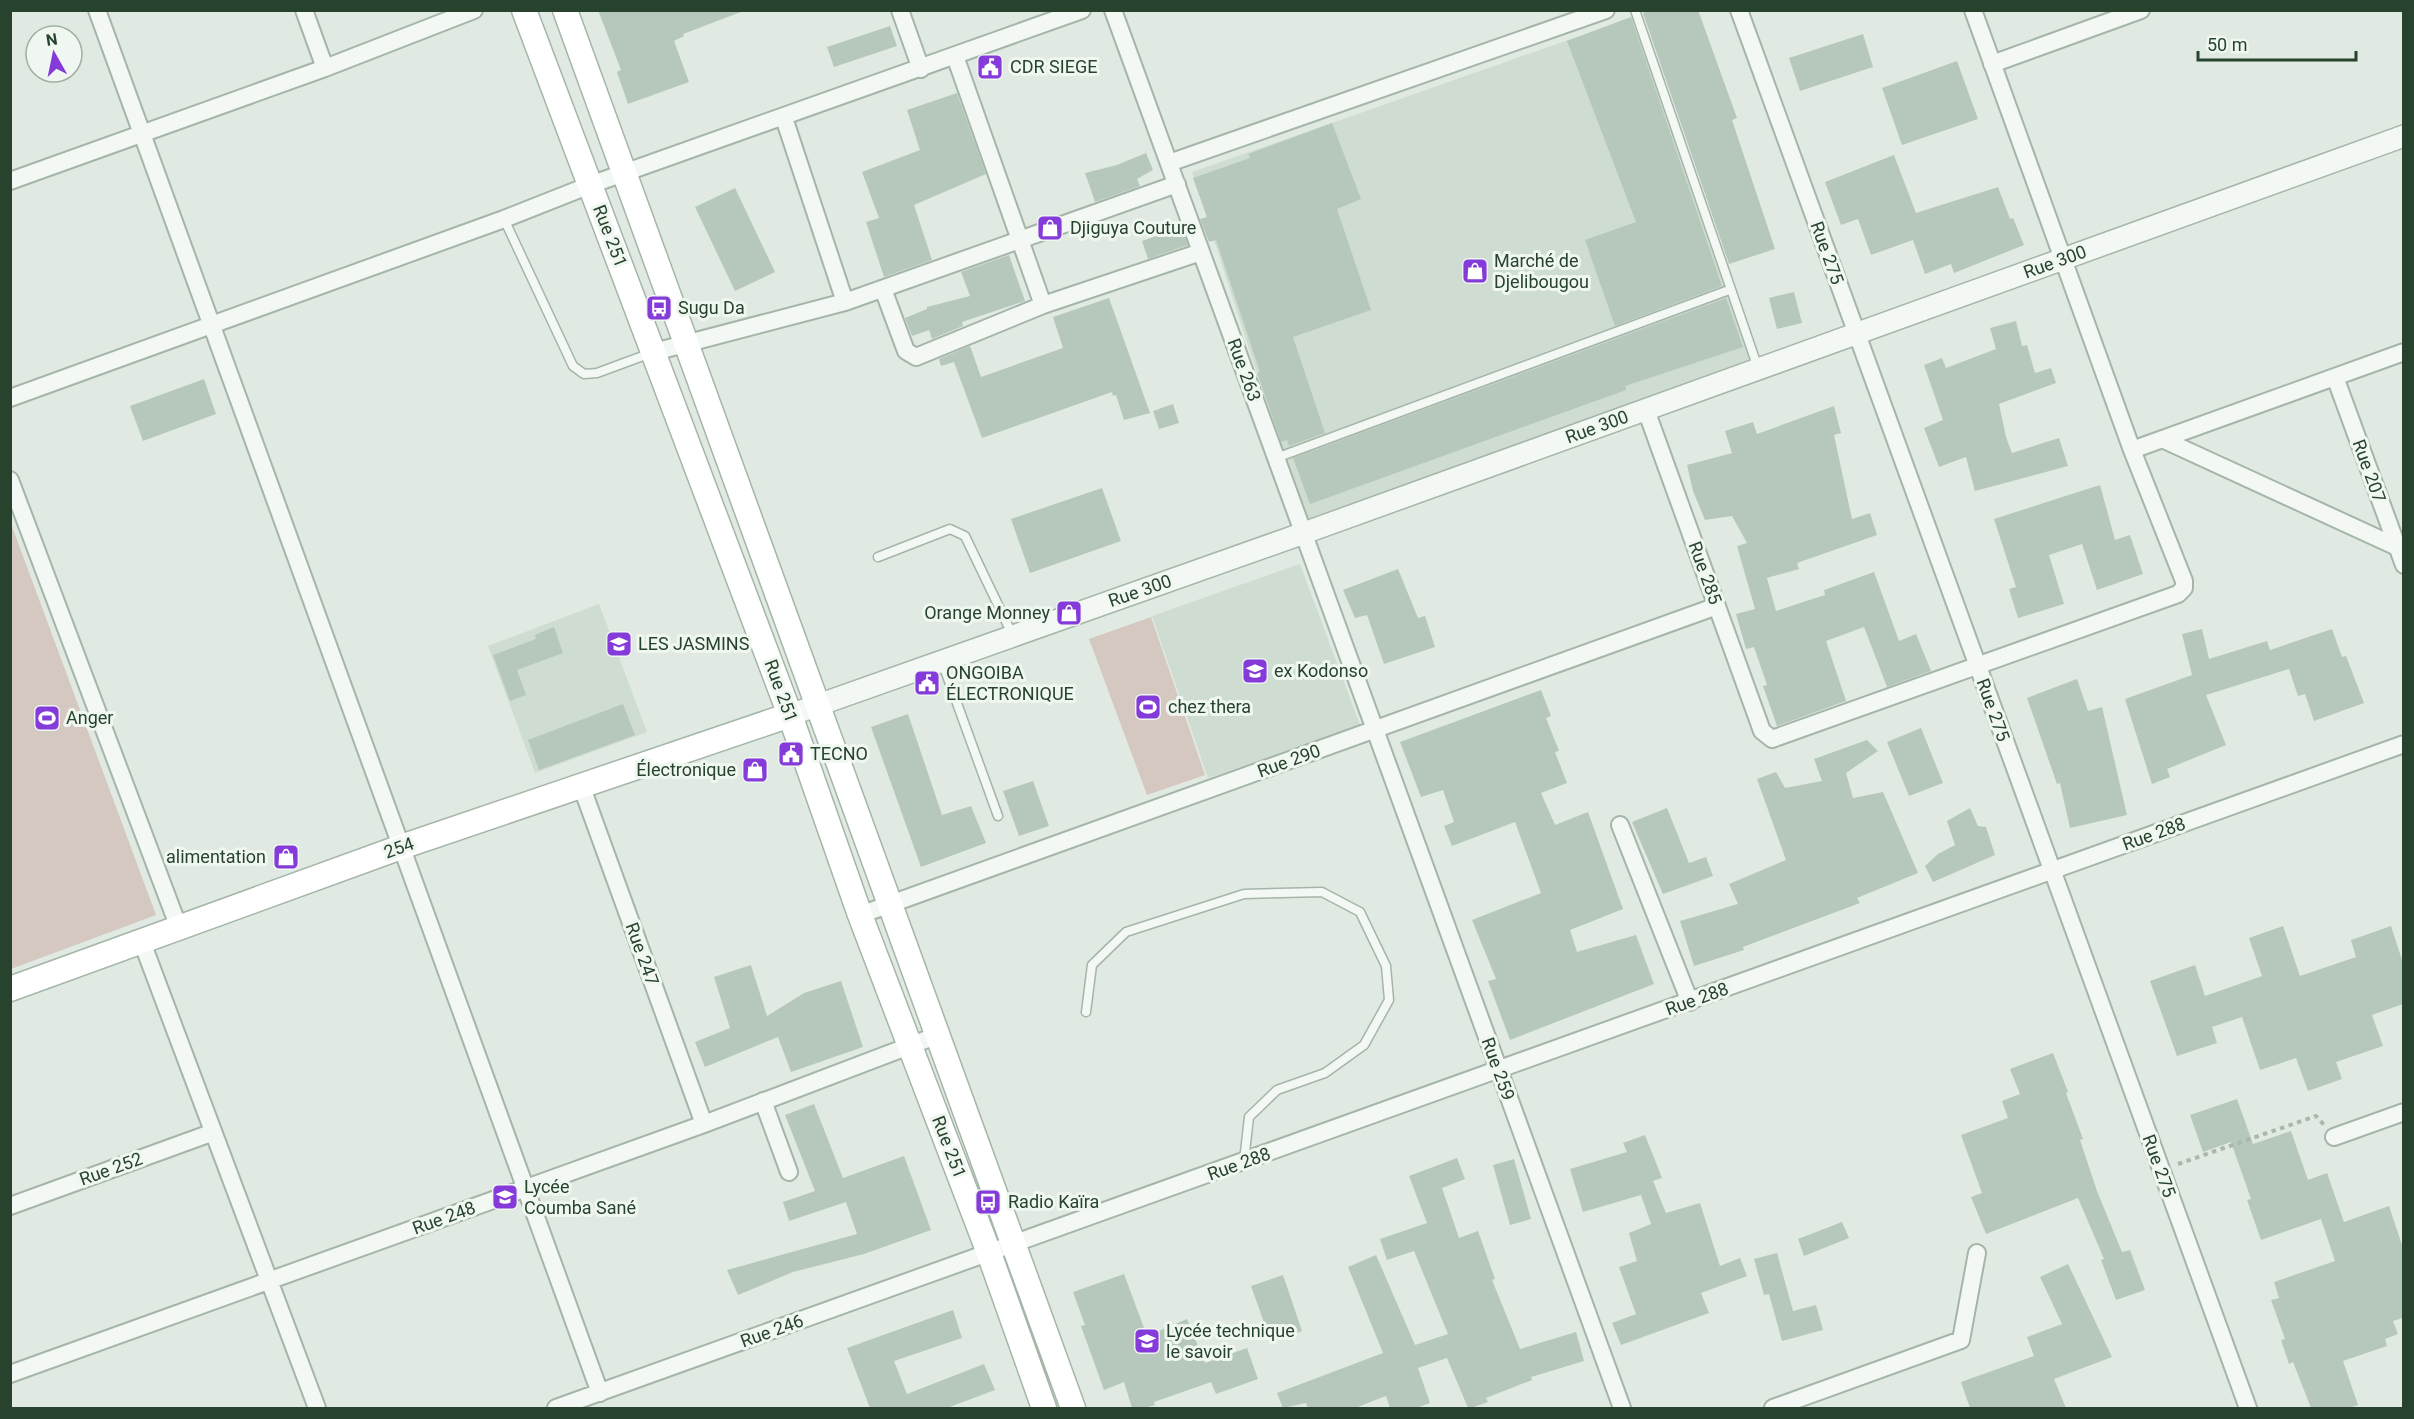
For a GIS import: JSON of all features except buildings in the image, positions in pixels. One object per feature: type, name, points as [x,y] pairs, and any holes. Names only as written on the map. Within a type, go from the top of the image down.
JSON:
[{"type":"main road","name":"Rue 251","points":[[524,10],[790,715],[860,915],[989,1253],[1044,1408]]},
{"type":"main road","name":"Rue 251","points":[[565,10],[1073,1408]]},
{"type":"main road","name":"254","points":[[10,989],[401,847],[790,715]]},
{"type":"street","points":[[97,10],[600,1393]]},
{"type":"street","points":[[304,10],[325,68]]},
{"type":"street","points":[[10,182],[325,68],[474,10]]},
{"type":"street","points":[[900,10],[921,69]]},
{"type":"street","points":[[10,398],[504,219],[590,185],[784,118],[1082,10]]},
{"type":"street","name":"Rue 263","points":[[1113,10],[1375,730]]},
{"type":"street","points":[[1169,163],[1606,10]]},
{"type":"street","name":"Rue 275","points":[[1739,10],[2248,1408]]},
{"type":"street","points":[[1972,10],[2132,450],[2184,581],[2184,588],[2178,594],[1978,667]]},
{"type":"street","points":[[1992,64],[2141,10]]},
{"type":"street","points":[[956,56],[1043,305]]},
{"type":"street","points":[[784,118],[845,303]]},
{"type":"street","name":"Rue 300","points":[[790,715],[1304,533],[2403,136]]},
{"type":"street","points":[[654,352],[845,303],[1177,184]]},
{"type":"street","points":[[883,289],[906,351],[916,357],[1043,305],[1201,252]]},
{"type":"street","points":[[2132,450],[2403,352]]},
{"type":"street","name":"Rue 207","points":[[2335,377],[2403,565]]},
{"type":"street","name":"Rue 285","points":[[1646,410],[1766,735],[1778,739],[1978,667]]},
{"type":"street","points":[[2162,439],[2397,547]]},
{"type":"street","points":[[10,480],[179,928]]},
{"type":"street","name":"Rue 290","points":[[860,915],[1717,606]]},
{"type":"street","name":"Rue 259","points":[[1375,730],[1622,1408]]},
{"type":"street","name":"Rue 288","points":[[989,1253],[2403,744]]},
{"type":"street","name":"Rue 247","points":[[581,785],[704,1124]]},
{"type":"street","points":[[1620,825],[1690,1002]]},
{"type":"street","points":[[142,942],[211,1133],[317,1408]]},
{"type":"street","name":"Rue 248","points":[[10,1374],[704,1124],[938,1035]]},
{"type":"street","points":[[763,1101],[789,1172]]},
{"type":"street","points":[[2334,1137],[2403,1112]]},
{"type":"street","name":"Rue 252","points":[[10,1206],[211,1133]]},
{"type":"street","name":"Rue 246","points":[[556,1408],[989,1253]]},
{"type":"street","points":[[1773,1408],[1961,1340],[1977,1253]]},
{"type":"lane","points":[[1635,10],[1729,290],[1758,368]]},
{"type":"lane","points":[[504,219],[573,366],[584,374],[597,373],[654,352]]},
{"type":"lane","points":[[1276,458],[1729,290]]},
{"type":"lane","points":[[878,557],[950,529],[965,536],[1013,636]]},
{"type":"lane","points":[[942,661],[998,816]]},
{"type":"lane","points":[[1086,1012],[1092,965],[1126,932],[1244,894],[1322,892],[1360,912],[1386,966],[1389,1000],[1364,1045],[1325,1073],[1277,1090],[1249,1117],[1244,1162]]},
{"type":"path","points":[[2161,1170],[2316,1116],[2334,1137]]},
{"type":"shaded area","name":"Marché de Djelibougou","points":[[1634,17],[1762,369],[1306,525],[1192,172]]},
{"type":"shaded area","name":"Anger","points":[[10,521],[156,915],[11,969],[10,969]]},
{"type":"shaded area","name":"ex Kodonso","points":[[1300,564],[1360,725],[1208,778],[1152,616]]},
{"type":"shaded area","points":[[599,604],[647,732],[535,773],[488,646]]},
{"type":"shaded area","name":"chez thera","points":[[1151,617],[1205,775],[1147,795],[1089,639]]},
{"type":"place","name":"CDR SIEGE","points":[[990,67]]},
{"type":"place","name":"Djiguya Couture","points":[[1050,228]]},
{"type":"place","name":"Marché de Djelibougou","points":[[1475,271]]},
{"type":"place","name":"Sugu Da","points":[[659,308]]},
{"type":"place","name":"Orange Monney","points":[[1069,613]]},
{"type":"place","name":"LES JASMINS","points":[[619,644]]},
{"type":"place","name":"ex Kodonso","points":[[1255,671]]},
{"type":"place","name":"ONGOIBA ÉLECTRONIQUE","points":[[927,683]]},
{"type":"place","name":"chez thera","points":[[1148,707]]},
{"type":"place","name":"Anger","points":[[47,718]]},
{"type":"place","name":"TECNO","points":[[791,754]]},
{"type":"place","name":"Électronique","points":[[755,770]]},
{"type":"place","name":"alimentation","points":[[286,857]]},
{"type":"place","name":"Lycée Coumba Sané","points":[[505,1197]]},
{"type":"place","name":"Radio Kaïra","points":[[988,1202]]},
{"type":"place","name":"Lycée technique le savoir","points":[[1147,1341]]}]
